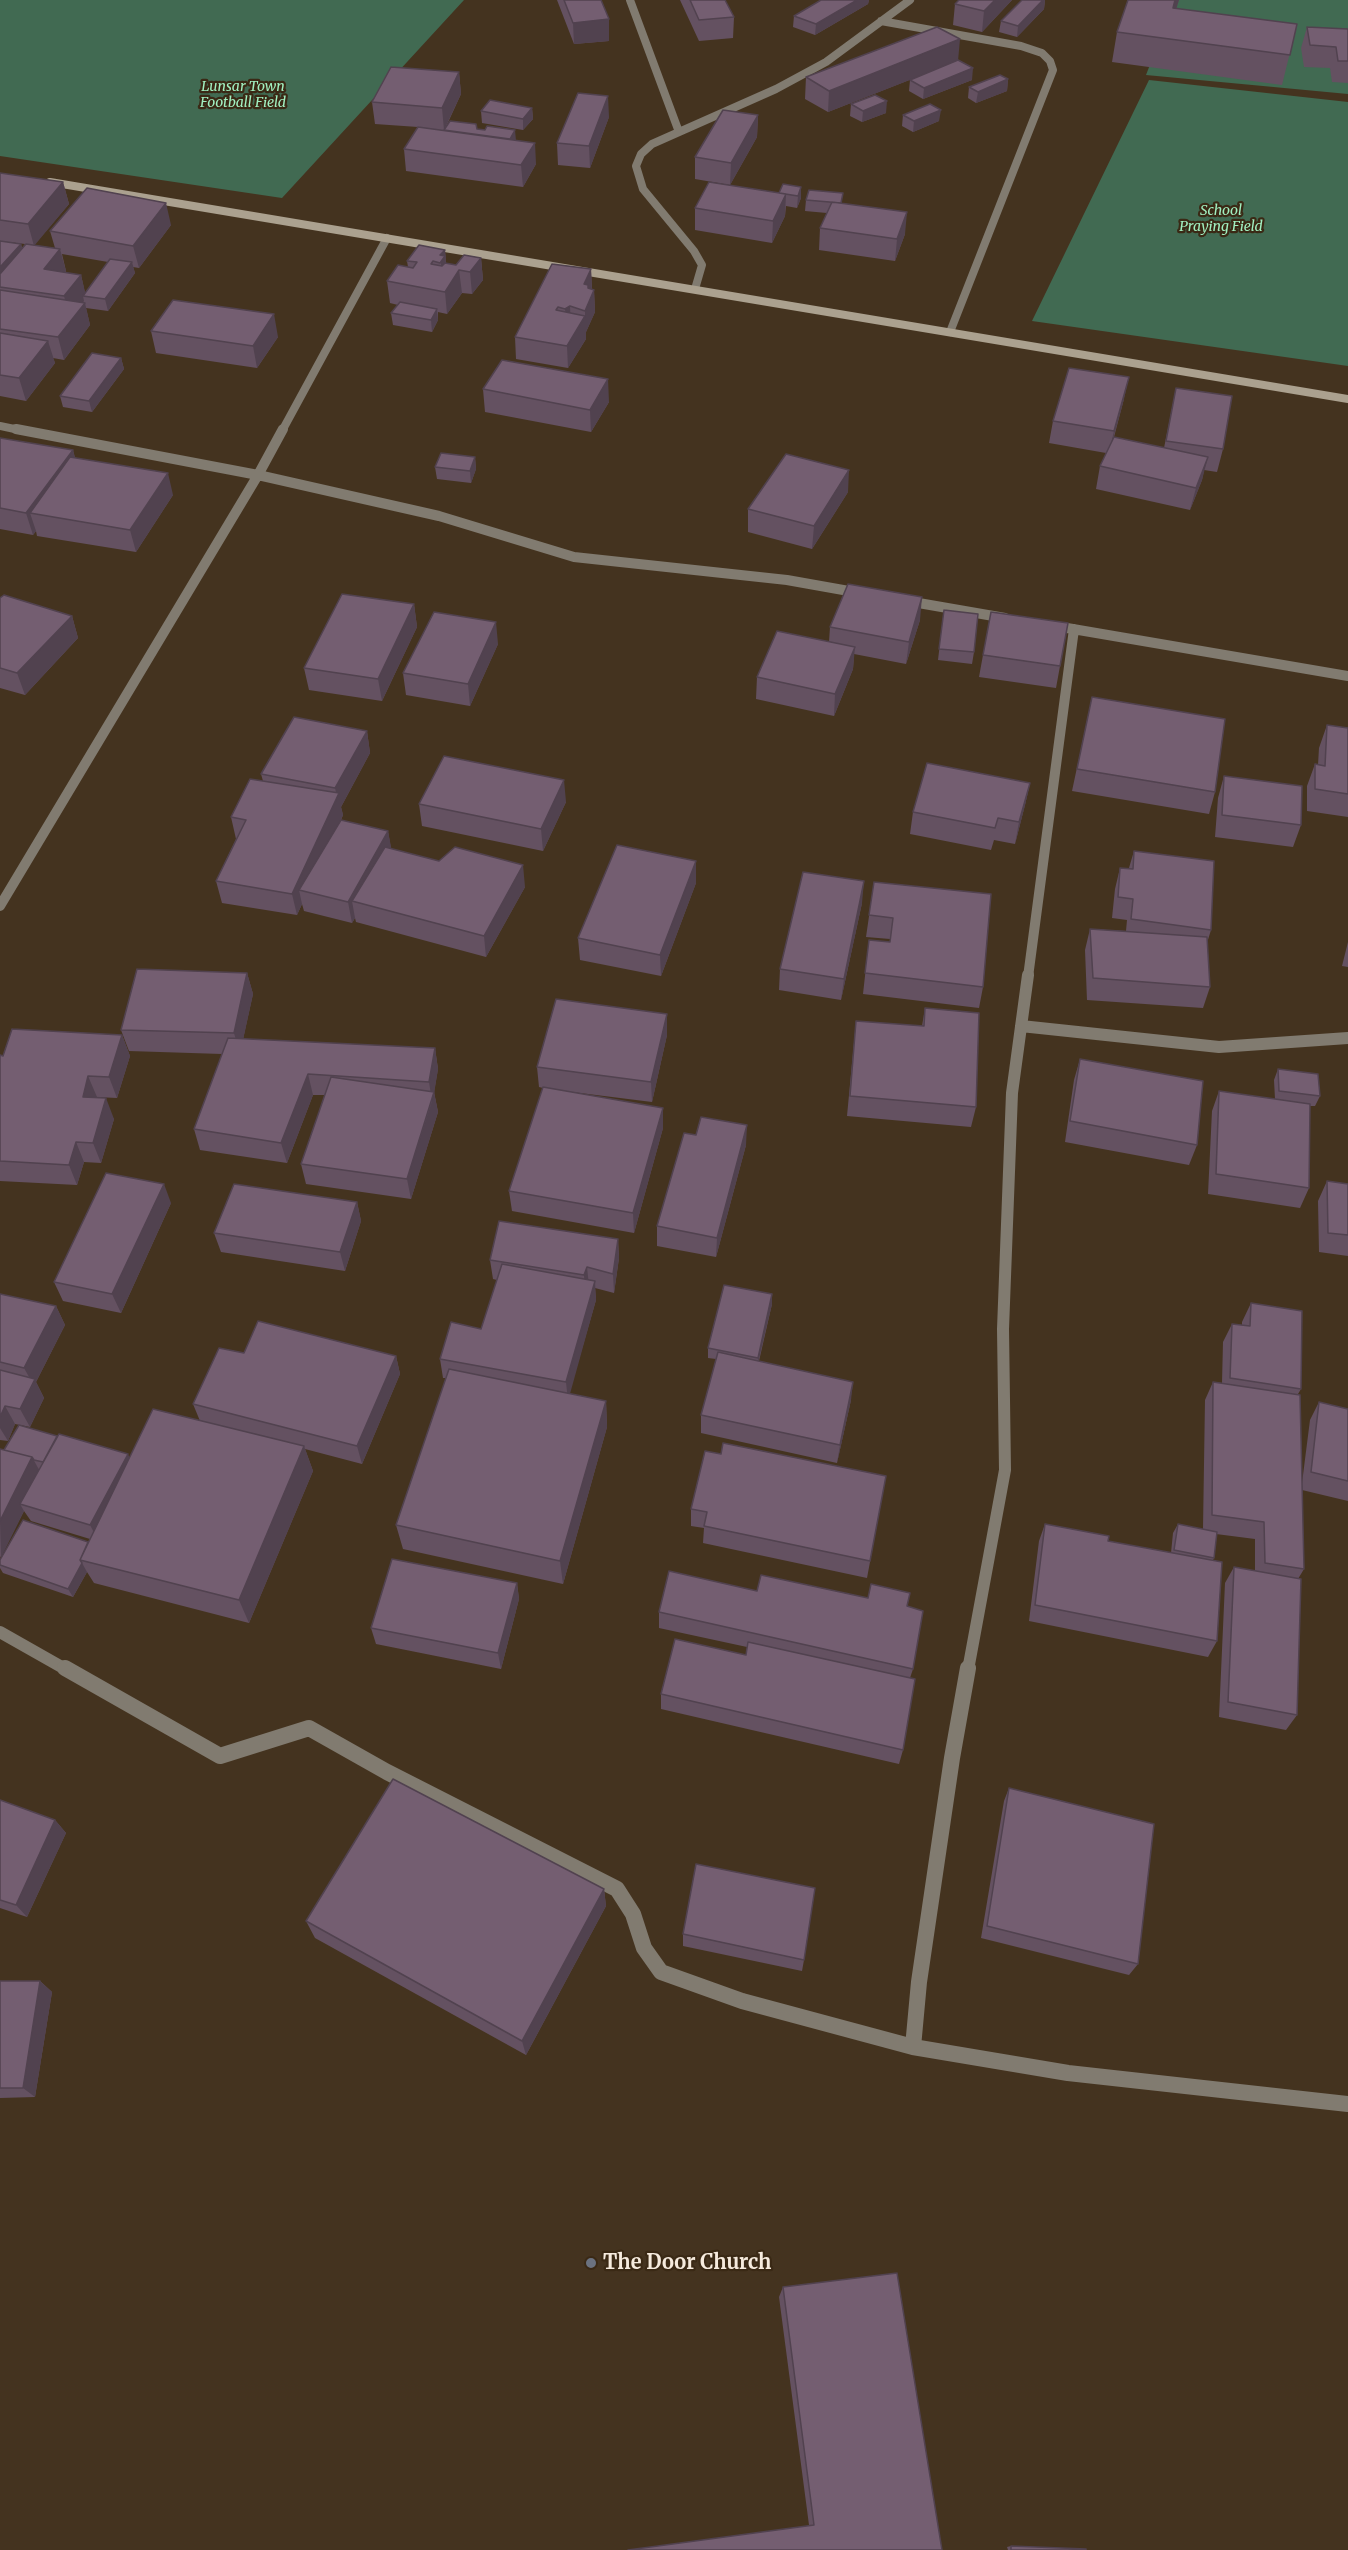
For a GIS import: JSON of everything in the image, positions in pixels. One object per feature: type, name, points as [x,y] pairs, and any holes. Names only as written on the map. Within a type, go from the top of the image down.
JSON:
[{"type":"street","points":[[630,0],[679,132]]},
{"type":"street","points":[[695,289],[702,265],[694,251],[643,189],[636,166],[641,154],[652,144],[776,89],[826,62],[910,0]]},
{"type":"street","points":[[881,21],[1021,46],[1042,53],[1050,61],[1053,70],[1030,134],[950,332]]},
{"type":"street","points":[[46,181],[1348,399]]},
{"type":"street","points":[[0,906],[258,475],[387,238]]},
{"type":"street","points":[[0,426],[258,475],[439,516],[574,557],[787,580],[867,594]]},
{"type":"street","points":[[902,600],[1017,620]]},
{"type":"street","points":[[1051,625],[1348,676]]},
{"type":"street","points":[[913,2047],[919,1982],[952,1758],[1005,1470],[1003,1329],[1012,1093],[1074,629]]},
{"type":"street","points":[[1021,1026],[1220,1047],[1348,1038]]},
{"type":"street","points":[[0,1632],[220,1756],[309,1728],[387,1772],[617,1889],[633,1914],[644,1948],[661,1972],[742,2001],[913,2047],[1068,2073],[1348,2104]]},
{"type":"green space","name":"Lunsar Town Football Field","points":[[0,0],[464,0],[282,198],[0,156]]},
{"type":"green space","points":[[1175,0],[1348,0],[1348,94],[1146,75]]},
{"type":"green space","name":"School Praying Field","points":[[1149,80],[1348,102],[1348,366],[1032,321]]},
{"type":"building","points":[[564,0],[601,0],[609,19],[573,23]]},
{"type":"building","points":[[690,0],[725,0],[734,17],[699,20]]},
{"type":"building","points":[[821,0],[857,0],[816,24],[794,16]]},
{"type":"building","points":[[959,0],[995,0],[984,11],[955,4]]},
{"type":"building","points":[[1022,0],[1043,0],[1018,26],[1001,21]]},
{"type":"building","points":[[1128,0],[1175,0],[1173,8],[1297,24],[1290,55],[1117,32]]},
{"type":"building","points":[[937,27],[960,39],[829,91],[806,77]]},
{"type":"building","points":[[1307,27],[1348,29],[1348,61],[1338,61],[1336,47],[1310,45]]},
{"type":"building","points":[[958,60],[973,68],[924,88],[910,80]]},
{"type":"building","points":[[391,67],[459,72],[442,108],[372,102]]},
{"type":"building","points":[[1000,75],[1008,79],[978,92],[969,87]]},
{"type":"building","points":[[578,93],[608,96],[589,146],[557,143]]},
{"type":"building","points":[[875,95],[887,101],[863,111],[851,104]]},
{"type":"building","points":[[490,100],[532,108],[523,119],[481,111]]},
{"type":"building","points":[[930,104],[941,110],[914,121],[903,115]]},
{"type":"building","points":[[723,110],[758,115],[731,163],[695,157]]},
{"type":"building","points":[[450,121],[476,124],[477,129],[485,130],[487,126],[515,130],[510,139],[444,130]]},
{"type":"building","points":[[418,127],[535,143],[521,165],[404,149]]},
{"type":"building","points":[[0,173],[63,182],[28,224],[0,220]]},
{"type":"building","points":[[709,182],[786,194],[773,221],[695,208]]},
{"type":"building","points":[[783,184],[801,187],[798,196],[779,193]]},
{"type":"building","points":[[87,188],[166,203],[133,246],[50,231]]},
{"type":"building","points":[[809,190],[843,193],[841,203],[806,200]]},
{"type":"building","points":[[832,202],[907,212],[897,239],[820,228]]},
{"type":"building","points":[[0,241],[21,244],[0,267]]},
{"type":"building","points":[[26,244],[60,249],[44,269],[81,275],[64,296],[0,287],[0,274]]},
{"type":"building","points":[[419,245],[445,250],[440,255],[445,256],[440,263],[433,261],[431,264],[456,265],[464,255],[481,258],[470,272],[459,270],[445,292],[387,281],[398,265],[413,268],[417,262],[407,261]]},
{"type":"building","points":[[110,259],[132,262],[105,299],[83,296]]},
{"type":"building","points":[[552,264],[591,269],[584,284],[594,290],[585,311],[570,306],[565,309],[558,307],[556,310],[585,316],[567,346],[515,337]]},
{"type":"building","points":[[0,290],[85,303],[58,337],[0,329]]},
{"type":"building","points":[[173,300],[274,314],[253,346],[151,331]]},
{"type":"building","points":[[400,302],[437,309],[431,320],[391,313]]},
{"type":"building","points":[[0,333],[48,341],[19,378],[0,375]]},
{"type":"building","points":[[92,353],[121,358],[89,401],[60,396]]},
{"type":"building","points":[[502,360],[608,379],[590,410],[483,389]]},
{"type":"building","points":[[1069,368],[1129,377],[1114,431],[1053,421]]},
{"type":"building","points":[[1176,388],[1232,396],[1223,449],[1166,441]]},
{"type":"building","points":[[1114,437],[1208,457],[1196,488],[1100,466]]},
{"type":"building","points":[[0,438],[73,450],[26,513],[0,508]]},
{"type":"building","points":[[441,453],[475,457],[470,471],[435,467]]},
{"type":"building","points":[[786,454],[849,470],[814,526],[748,509]]},
{"type":"building","points":[[70,457],[168,473],[130,530],[30,513]]},
{"type":"building","points":[[848,584],[922,597],[909,642],[830,627]]},
{"type":"building","points":[[342,594],[414,604],[378,679],[304,668]]},
{"type":"building","points":[[4,595],[72,616],[17,673],[0,668],[0,598]]},
{"type":"building","points":[[944,610],[978,614],[974,652],[939,649]]},
{"type":"building","points":[[434,612],[496,622],[468,684],[403,673]]},
{"type":"building","points":[[991,612],[1068,623],[1060,666],[983,655]]},
{"type":"building","points":[[777,631],[855,647],[835,694],[757,677]]},
{"type":"building","points":[[1092,697],[1225,719],[1215,792],[1077,769]]},
{"type":"building","points":[[294,717],[367,731],[335,788],[261,774]]},
{"type":"building","points":[[1327,725],[1348,728],[1348,794],[1315,789],[1315,764],[1325,766]]},
{"type":"building","points":[[444,756],[564,780],[541,829],[419,804]]},
{"type":"building","points":[[927,763],[1030,783],[1019,822],[998,818],[995,828],[913,812]]},
{"type":"building","points":[[1224,776],[1302,786],[1301,825],[1222,815]]},
{"type":"building","points":[[250,779],[339,793],[292,894],[216,881],[246,820],[231,817]]},
{"type":"building","points":[[341,820],[388,831],[348,902],[299,890]]},
{"type":"building","points":[[617,845],[696,861],[660,955],[578,938]]},
{"type":"building","points":[[385,847],[439,861],[455,847],[523,865],[484,936],[352,901]]},
{"type":"building","points":[[1134,851],[1214,861],[1211,930],[1131,919],[1133,899],[1118,897],[1120,868],[1133,869]]},
{"type":"building","points":[[803,872],[864,881],[844,979],[780,969]]},
{"type":"building","points":[[874,882],[991,894],[983,987],[865,973],[869,940],[890,942],[893,918],[869,915]]},
{"type":"building","points":[[1090,929],[1207,937],[1210,987],[1093,978]]},
{"type":"building","points":[[137,969],[247,973],[234,1033],[121,1030]]},
{"type":"building","points":[[556,999],[667,1014],[651,1082],[537,1067]]},
{"type":"building","points":[[925,1008],[979,1013],[976,1107],[850,1096],[856,1021],[924,1026]]},
{"type":"building","points":[[12,1029],[122,1035],[109,1077],[88,1076],[83,1097],[106,1098],[93,1143],[76,1142],[69,1165],[0,1161],[0,1055],[3,1056]]},
{"type":"building","points":[[228,1038],[435,1048],[429,1082],[308,1074],[281,1143],[194,1129]]},
{"type":"building","points":[[1080,1059],[1203,1081],[1197,1145],[1070,1121]]},
{"type":"building","points":[[1278,1069],[1318,1074],[1320,1096],[1279,1091]]},
{"type":"building","points":[[331,1077],[434,1092],[407,1179],[301,1164]]},
{"type":"building","points":[[543,1087],[663,1108],[633,1213],[509,1191]]},
{"type":"building","points":[[1219,1091],[1310,1104],[1309,1188],[1216,1174]]},
{"type":"building","points":[[701,1117],[747,1125],[717,1238],[657,1226],[684,1133],[696,1135]]},
{"type":"building","points":[[106,1173],[164,1184],[112,1294],[54,1282]]},
{"type":"building","points":[[1327,1181],[1348,1184],[1348,1235],[1328,1233]]},
{"type":"building","points":[[234,1184],[357,1202],[340,1252],[214,1233]]},
{"type":"building","points":[[499,1221],[618,1239],[613,1274],[587,1267],[584,1275],[490,1260]]},
{"type":"building","points":[[502,1264],[595,1281],[566,1382],[440,1359],[451,1322],[481,1329]]},
{"type":"building","points":[[724,1285],[772,1294],[758,1358],[708,1348]]},
{"type":"building","points":[[0,1294],[56,1306],[24,1368],[0,1362]]},
{"type":"building","points":[[1251,1303],[1302,1311],[1301,1389],[1230,1378],[1232,1324],[1250,1326]]},
{"type":"building","points":[[258,1321],[396,1356],[357,1446],[193,1404],[219,1348],[244,1353]]},
{"type":"building","points":[[718,1352],[853,1382],[840,1445],[701,1415]]},
{"type":"building","points":[[449,1369],[606,1401],[560,1561],[396,1525]]},
{"type":"building","points":[[0,1370],[35,1379],[20,1409],[5,1406],[0,1417]]},
{"type":"building","points":[[1213,1382],[1300,1395],[1304,1569],[1265,1563],[1264,1522],[1212,1515]]},
{"type":"building","points":[[1319,1402],[1348,1409],[1348,1481],[1311,1472]]},
{"type":"building","points":[[153,1409],[304,1446],[239,1600],[80,1560]]},
{"type":"building","points":[[19,1425],[57,1436],[43,1462],[4,1450]]},
{"type":"building","points":[[59,1434],[128,1454],[90,1525],[20,1504]]},
{"type":"building","points":[[723,1443],[886,1476],[870,1561],[704,1526],[707,1512],[691,1509],[705,1451],[721,1454]]},
{"type":"building","points":[[0,1449],[32,1457],[0,1521]]},
{"type":"building","points":[[23,1520],[88,1542],[80,1560],[82,1563],[68,1589],[0,1565],[0,1560]]},
{"type":"building","points":[[1045,1524],[1109,1536],[1108,1541],[1222,1562],[1217,1641],[1035,1605]]},
{"type":"building","points":[[1178,1524],[1217,1532],[1214,1558],[1174,1550]]},
{"type":"building","points":[[392,1559],[517,1583],[498,1653],[371,1628]]},
{"type":"building","points":[[1234,1567],[1301,1579],[1297,1715],[1228,1702]]},
{"type":"building","points":[[669,1571],[757,1591],[761,1575],[868,1598],[871,1584],[910,1593],[907,1606],[923,1611],[913,1669],[659,1612]]},
{"type":"building","points":[[675,1639],[746,1655],[748,1642],[915,1679],[903,1750],[661,1694]]},
{"type":"building","points":[[393,1779],[604,1889],[522,2041],[306,1921]]},
{"type":"building","points":[[1009,1788],[1154,1824],[1138,1964],[987,1926]]},
{"type":"building","points":[[0,1800],[55,1820],[16,1905],[0,1900]]},
{"type":"building","points":[[696,1864],[815,1888],[804,1960],[683,1934]]},
{"type":"building","points":[[0,1981],[40,1981],[23,2088],[0,2088]]},
{"type":"building","points":[[897,2273],[942,2550],[628,2550],[814,2525],[783,2287]]},
{"type":"building","points":[[1011,2546],[1086,2549],[1086,2550],[1011,2550]]},
{"type":"place","name":"The Door Church","points":[[591,2263]]}]
